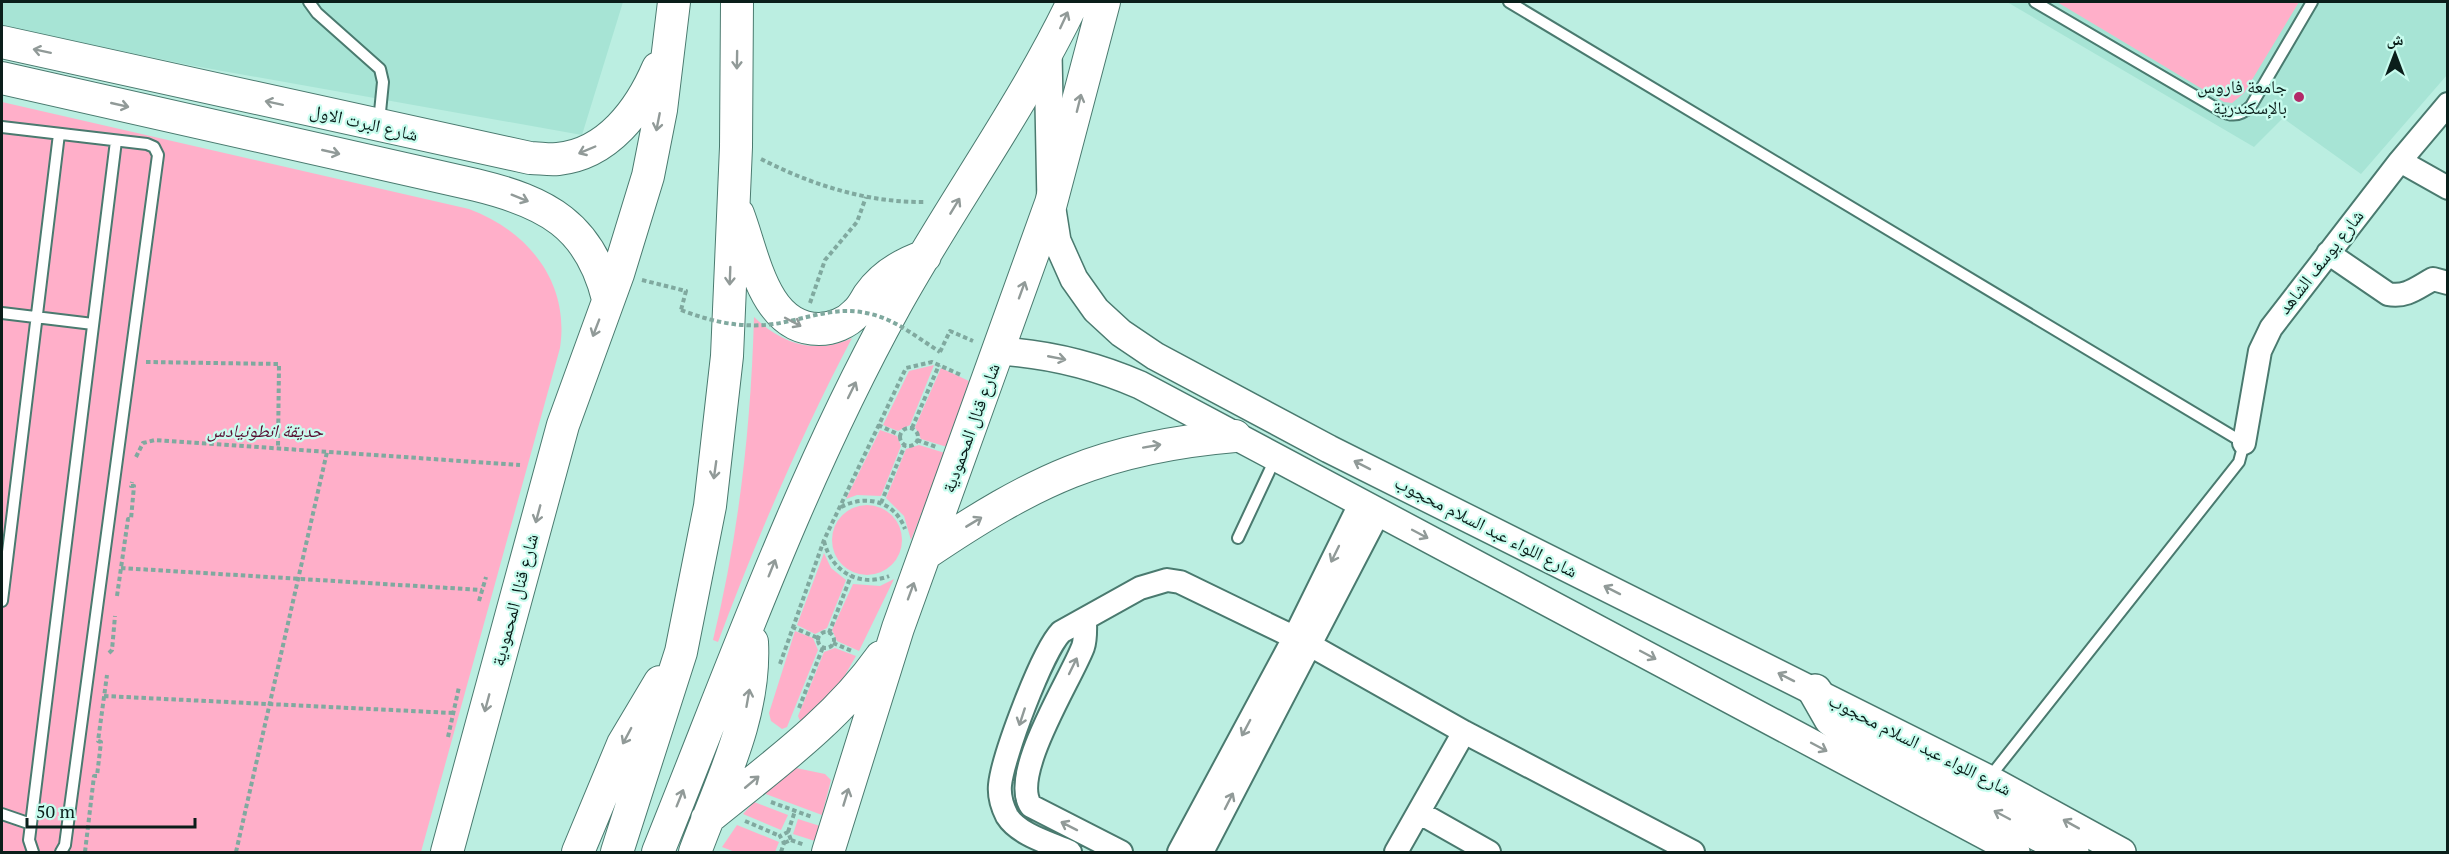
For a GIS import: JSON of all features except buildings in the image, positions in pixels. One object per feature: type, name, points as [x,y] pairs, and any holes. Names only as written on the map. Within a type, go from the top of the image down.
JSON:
[{"type":"highway","points":[[1815,691],[1831,719],[1851,734],[2072,852]]},
{"type":"main road","name":"شارع قنال المحمودية","points":[[447,852],[563,425],[613,286],[648,176],[661,110],[674,2]]},
{"type":"main road","points":[[617,852],[681,651],[710,506],[727,356],[732,197],[736,147],[737,2]]},
{"type":"main road","points":[[658,852],[772,566],[828,440],[890,316],[1048,53],[1073,2]]},
{"type":"main road","name":"شارع قنال المحمودية","points":[[828,852],[898,628],[916,544],[999,351],[1051,203],[1104,2]]},
{"type":"main road","name":"شارع البرت الاول","points":[[2,42],[530,158],[559,159],[589,150],[611,136],[636,111],[670,39]]},
{"type":"main road","points":[[80,96],[88,61]]},
{"type":"main road","name":"شارع البرت الاول","points":[[2,78],[476,185],[520,198],[566,222],[587,247],[613,286]]},
{"type":"main road","points":[[732,197],[772,305],[780,314],[800,326],[823,329],[846,321],[855,315],[879,282],[893,270],[925,256]]},
{"type":"main road","points":[[916,544],[1071,469],[1127,451],[1235,436]]},
{"type":"main road","points":[[722,819],[744,721],[752,672],[751,623]]},
{"type":"main road","points":[[695,852],[722,819],[846,701],[883,655],[898,628]]},
{"type":"main road","points":[[578,852],[623,744],[640,712],[681,651]]},
{"type":"street","name":"شارع اللواء عبد السلام محجوب","points":[[1048,53],[1051,203],[1057,241],[1074,279],[1096,310],[1121,333],[1155,356],[1338,453],[1989,778],[2122,852]]},
{"type":"street","name":"شارع يوسف الشاهد","points":[[2244,443],[2254,379],[2264,339],[2328,252],[2448,104]]},
{"type":"street","points":[[2400,161],[2448,188]]},
{"type":"street","points":[[2328,252],[2388,294],[2396,296],[2411,292],[2433,279],[2448,283]]},
{"type":"street","name":"شارع اللواء عبد السلام محجوب","points":[[999,351],[1057,358],[1114,374],[1276,457],[2016,852]]},
{"type":"street","points":[[1202,852],[1302,641],[1370,507]]},
{"type":"street","points":[[1070,852],[1017,827],[1002,803],[1000,783],[1024,707],[1051,642],[1061,632],[1140,588],[1167,580],[1187,585],[1302,641],[1464,732],[1693,852]]},
{"type":"street","points":[[1085,620],[1082,649],[1039,740],[1027,775],[1025,794],[1031,806],[1121,852]]},
{"type":"street","points":[[1179,852],[1302,641]]},
{"type":"street","points":[[1396,852],[1464,732]]},
{"type":"street","points":[[1017,827],[1031,806]]},
{"type":"street","points":[[1420,813],[1489,852]]},
{"type":"lane","points":[[309,2],[317,13],[380,69],[383,82],[378,126]]},
{"type":"lane","points":[[1509,2],[2244,443],[2239,462],[1989,778]]},
{"type":"lane","points":[[2035,2],[2221,111],[2233,115],[2246,111],[2251,106],[2312,2]]},
{"type":"lane","points":[[2,127],[151,145],[158,154],[65,845],[61,852]]},
{"type":"lane","points":[[2,601],[6,525],[59,134]]},
{"type":"lane","points":[[33,852],[29,840],[116,141]]},
{"type":"lane","points":[[2,313],[93,324]]},
{"type":"lane","points":[[1238,538],[1276,457]]},
{"type":"lane","points":[[2,814],[31,824]]},
{"type":"path","points":[[736,147],[798,178],[866,197],[912,202],[958,201]]},
{"type":"path","points":[[816,285],[825,260],[857,222],[866,197]]},
{"type":"path","points":[[613,286],[686,291],[681,310],[721,323],[743,326],[786,322],[828,311],[850,310],[872,314],[892,322],[940,352],[950,331]]},
{"type":"path","points":[[130,361],[279,364],[278,448]]},
{"type":"path","points":[[778,669],[824,540],[906,368],[932,362],[963,376]]},
{"type":"path","points":[[912,428],[939,365]]},
{"type":"path","points":[[878,425],[900,435],[905,445],[881,502]]},
{"type":"path","points":[[900,435],[907,428],[912,428]]},
{"type":"path","points":[[905,445],[912,445],[917,440],[918,435],[912,428]]},
{"type":"path","points":[[135,461],[138,448],[149,440],[519,465]]},
{"type":"path","points":[[917,440],[937,447]]},
{"type":"path","points":[[236,852],[327,452]]},
{"type":"path","points":[[117,598],[128,519],[131,519],[133,478]]},
{"type":"path","points":[[839,507],[860,500],[881,502],[897,514],[916,544]]},
{"type":"path","points":[[824,540],[830,558],[851,576],[872,580],[893,574]]},
{"type":"path","points":[[103,566],[482,590]]},
{"type":"path","points":[[829,633],[851,576]]},
{"type":"path","points":[[480,601],[486,577]]},
{"type":"path","points":[[108,662],[116,609]]},
{"type":"path","points":[[792,627],[818,638],[823,647]]},
{"type":"path","points":[[818,638],[820,634],[829,633]]},
{"type":"path","points":[[829,633],[833,637],[833,643]]},
{"type":"path","points":[[823,647],[827,648],[833,643]]},
{"type":"path","points":[[833,643],[861,655]]},
{"type":"path","points":[[798,709],[823,647]]},
{"type":"path","points":[[85,852],[94,776],[98,776],[101,742],[98,741],[107,673]]},
{"type":"path","points":[[448,737],[459,687]]},
{"type":"path","points":[[85,696],[453,713]]},
{"type":"path","points":[[765,800],[814,818]]},
{"type":"path","points":[[784,843],[791,840],[788,832],[795,811]]},
{"type":"path","points":[[722,819],[780,836],[788,832]]},
{"type":"path","points":[[780,836],[784,843],[781,852]]},
{"type":"shaded area","points":[[2,2],[623,2],[582,135],[189,65],[2,26]]},
{"type":"shaded area","name":"جامعة فاروس بالإسكندرية","points":[[2007,2],[2447,2],[2447,75],[2361,174],[2283,118],[2254,147]]},
{"type":"green space","points":[[2057,2],[2299,2],[2244,93],[2232,103],[2224,102]]},
{"type":"green space","name":"حديقة انطونيادس","points":[[2,102],[469,209],[510,231],[526,245],[540,262],[551,281],[558,302],[561,324],[560,348],[421,852],[2,852]]},
{"type":"green space","points":[[754,317],[776,334],[800,344],[825,346],[852,338],[780,488],[718,642],[713,640],[737,520],[747,439]]},
{"type":"green space","points":[[934,365],[910,425],[898,431],[883,425],[909,371]]},
{"type":"green space","points":[[941,368],[969,381],[947,447],[921,439],[915,427]]},
{"type":"green space","points":[[880,430],[897,436],[901,446],[881,496],[857,495],[846,499]]},
{"type":"green space","points":[[919,445],[945,453],[911,540],[904,516],[886,498],[906,449]]},
{"type":"green space","points":[[874,505],[887,511],[896,520],[900,526],[902,540],[900,554],[892,565],[881,573],[860,575],[842,565],[834,554],[832,533],[842,515],[853,507]]},
{"type":"green space","points":[[824,553],[831,568],[846,580],[827,628],[815,634],[797,625]]},
{"type":"green space","points":[[894,579],[859,651],[837,641],[832,630],[853,584],[880,586]]},
{"type":"green space","points":[[795,631],[813,638],[818,650],[787,727],[782,729],[771,721],[769,713]]},
{"type":"green space","points":[[835,648],[856,656],[837,689],[801,723],[798,716],[824,652]]},
{"type":"green space","points":[[791,769],[825,774],[831,780],[822,815],[763,793]]},
{"type":"green space","points":[[754,802],[788,815],[781,830],[743,814]]},
{"type":"green space","points":[[798,819],[820,826],[815,841],[793,834]]},
{"type":"green space","points":[[737,825],[779,842],[775,852],[735,852],[722,847]]},
{"type":"place","name":"جامعة فاروس بالإسكندرية","points":[[2299,97]]}]
